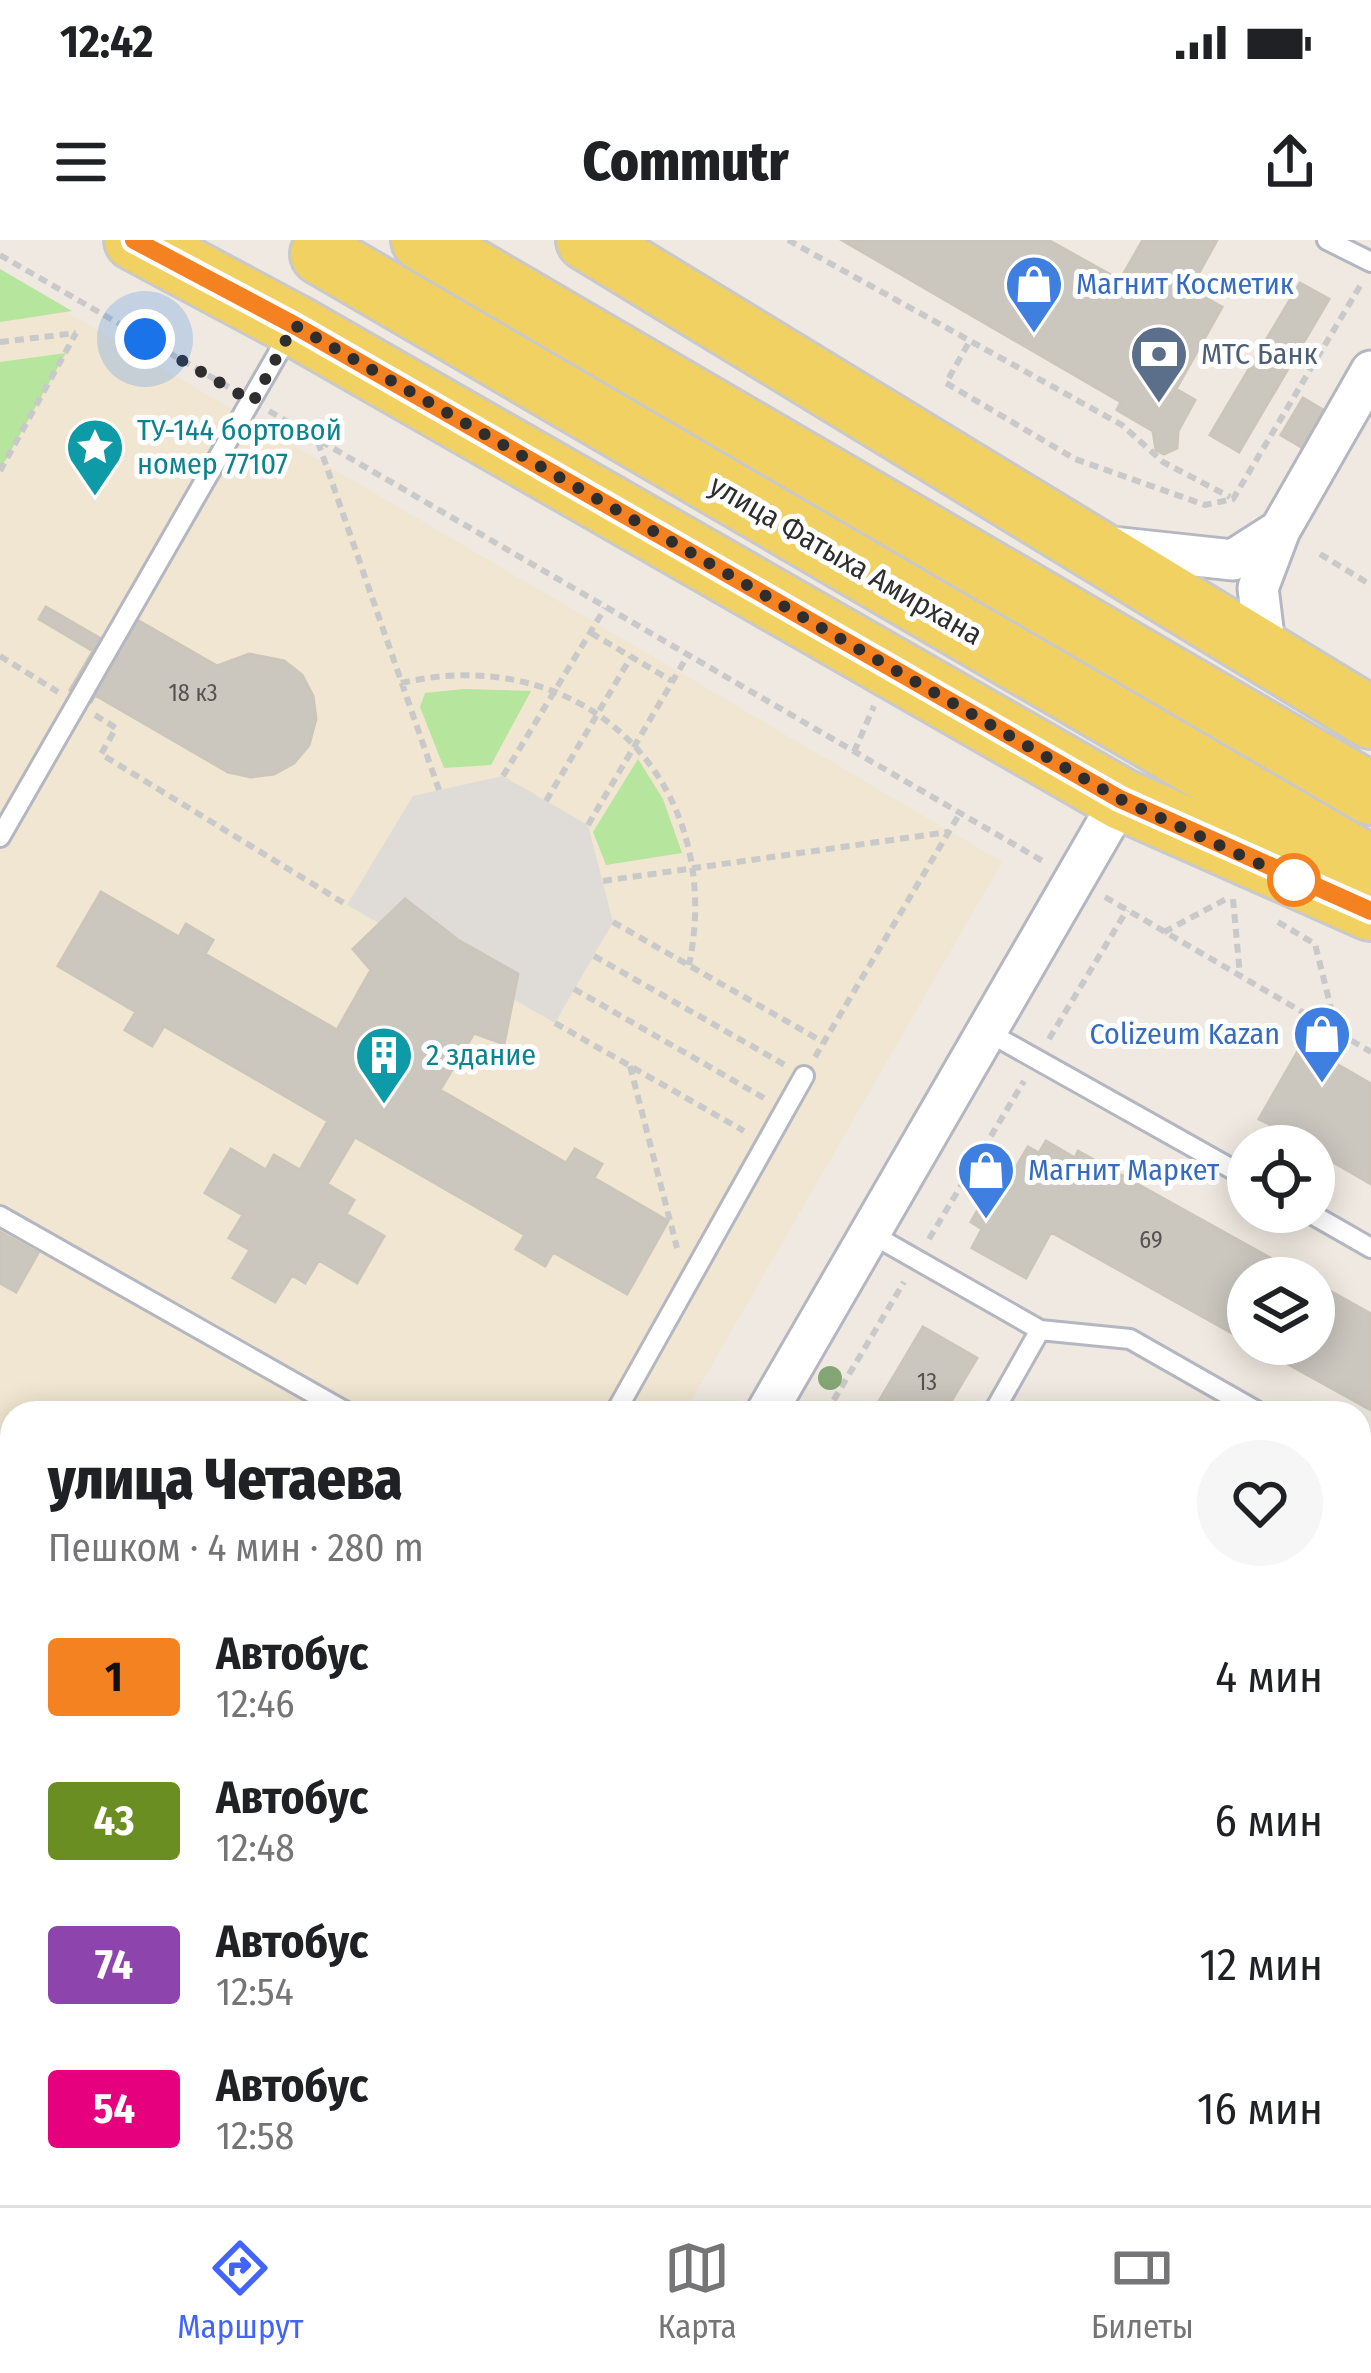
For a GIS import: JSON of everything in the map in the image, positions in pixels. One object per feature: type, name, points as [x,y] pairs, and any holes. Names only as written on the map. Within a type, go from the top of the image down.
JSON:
[{"type":"main road","points":[[135,240],[316,338],[1120,799],[1274,903],[1371,928]]},
{"type":"main road","name":"улица Фатыха Амирхана","points":[[422,240],[1371,794]]},
{"type":"main road","points":[[587,240],[1371,718]]},
{"type":"main road","points":[[305,247],[292,291],[316,338]]},
{"type":"main road","name":"улица Фатыха Амирхана","points":[[305,247],[1371,867]]},
{"type":"main road","points":[[1280,663],[1371,744]]},
{"type":"main road","points":[[1274,903],[1371,910]]},
{"type":"street","points":[[1280,663],[1258,589],[1280,530],[1371,371]]},
{"type":"street","points":[[1088,544],[1233,560],[1280,530]]},
{"type":"street","points":[[773,1401],[1120,799]]},
{"type":"lane","points":[[1327,240],[1371,265]]},
{"type":"lane","points":[[0,837],[253,402],[316,338]]},
{"type":"lane","points":[[986,1031],[1227,1166]]},
{"type":"lane","points":[[622,1401],[804,1076]]},
{"type":"lane","points":[[0,1216],[327,1401]]},
{"type":"lane","points":[[1335,1227],[1371,1248]]},
{"type":"lane","points":[[868,1232],[1040,1330],[1130,1339],[1239,1401]]},
{"type":"lane","points":[[1000,1401],[1040,1330]]},
{"type":"path","points":[[788,240],[968,344],[1122,425],[1163,462],[1233,499]]},
{"type":"path","points":[[0,255],[1054,868]]},
{"type":"path","points":[[968,344],[946,383],[1075,459],[1205,505],[1233,499],[1371,265]]},
{"type":"path","points":[[0,342],[76,333],[0,471]]},
{"type":"path","points":[[318,441],[440,790]]},
{"type":"path","points":[[1320,554],[1371,586]]},
{"type":"path","points":[[503,776],[605,608]]},
{"type":"path","points":[[591,633],[672,682]]},
{"type":"path","points":[[588,825],[688,656]]},
{"type":"path","points":[[545,801],[632,657]]},
{"type":"path","points":[[401,683],[492,674],[555,694],[636,743],[681,813],[695,867],[698,900],[689,965]]},
{"type":"path","points":[[854,752],[878,697]]},
{"type":"path","points":[[116,728],[101,754],[248,849],[347,905]]},
{"type":"path","points":[[594,956],[804,1076],[960,813]]},
{"type":"path","points":[[603,881],[948,832]]},
{"type":"path","points":[[1101,895],[1371,1052]]},
{"type":"path","points":[[1232,896],[1240,976]]},
{"type":"path","points":[[1164,932],[1232,896],[1274,903],[1315,944],[1337,1032]]},
{"type":"path","points":[[833,1401],[1127,910]]},
{"type":"path","points":[[613,922],[823,1042]]},
{"type":"path","points":[[574,989],[784,1109]]},
{"type":"path","points":[[554,1023],[766,1144]]},
{"type":"path","points":[[630,1066],[674,1222],[683,1290]]},
{"type":"shaded area","points":[[0,273],[1002,862],[691,1401],[0,1401]]},
{"type":"shaded area","points":[[503,776],[588,825],[613,922],[555,1023],[347,905],[413,796]]},
{"type":"green space","points":[[0,269],[72,311],[0,322]]},
{"type":"green space","points":[[66,353],[0,470],[0,362]]},
{"type":"green space","points":[[531,691],[491,765],[444,768],[420,707],[425,693]]},
{"type":"green space","points":[[638,759],[663,799],[682,853],[606,865],[593,832]]},
{"type":"building","points":[[842,240],[1048,240],[1120,280],[1143,240],[1217,240],[1190,289],[1222,307],[1176,389],[1195,400],[1178,431],[1177,448],[1164,454],[1156,450],[1153,431],[1117,410],[1121,402]]},
{"type":"building","points":[[1300,283],[1329,299],[1239,452],[1210,435]]},
{"type":"building","points":[[1303,398],[1328,413],[1306,450],[1281,435]]},
{"type":"building","points":[[46,607],[115,647],[132,617],[217,666],[249,654],[284,661],[302,675],[313,696],[316,719],[309,745],[294,763],[274,774],[251,777],[228,772],[95,695],[91,702],[70,690],[93,651],[39,619]]},
{"type":"building","name":"2 здание","points":[[101,892],[179,937],[186,924],[213,940],[205,954],[337,1030],[371,970],[353,949],[405,899],[458,940],[518,974],[504,1044],[474,1033],[440,1090],[566,1163],[575,1149],[602,1164],[594,1178],[668,1221],[627,1294],[553,1252],[545,1266],[516,1249],[525,1235],[355,1137],[327,1184],[354,1200],[346,1214],[384,1236],[357,1283],[319,1260],[305,1283],[292,1275],[275,1302],[233,1278],[250,1250],[229,1238],[243,1215],[205,1193],[231,1149],[266,1170],[274,1155],[300,1170],[328,1121],[164,1026],[152,1046],[125,1030],[136,1012],[58,966]]},
{"type":"building","points":[[1302,1044],[1371,1084],[1371,1184],[1335,1163],[1335,1125],[1271,1125],[1259,1119]]},
{"type":"building","points":[[1046,1141],[1075,1158],[1078,1151],[1268,1257],[1227,1257],[1227,1330],[1051,1232],[1026,1278],[972,1248],[982,1229],[971,1222],[1004,1163],[1015,1169],[1028,1147],[1039,1153]]},
{"type":"building","points":[[0,1232],[38,1253],[16,1292],[0,1283]]},
{"type":"building","points":[[1335,1294],[1371,1314],[1371,1401],[1355,1401],[1290,1365],[1335,1365]]},
{"type":"building","points":[[923,1327],[977,1358],[951,1401],[879,1401]]},
{"type":"bus line","name":"1","points":[[134,240],[294,325],[1120,799],[1371,911]]},
{"type":"place","name":"Магнит Косметик","points":[[1034,335]]},
{"type":"place","name":"МТС Банк","points":[[1159,405]]},
{"type":"place","name":"ТУ-144 бортовой номер 77107","points":[[95,498]]},
{"type":"place","name":"Colizeum Kazan","points":[[1322,1085]]},
{"type":"place","name":"2 здание","points":[[384,1106]]},
{"type":"place","name":"Магнит Маркет","points":[[986,1221]]},
{"type":"route","points":[[145,339],[253,402],[294,325],[1120,799],[1294,880]]}]
